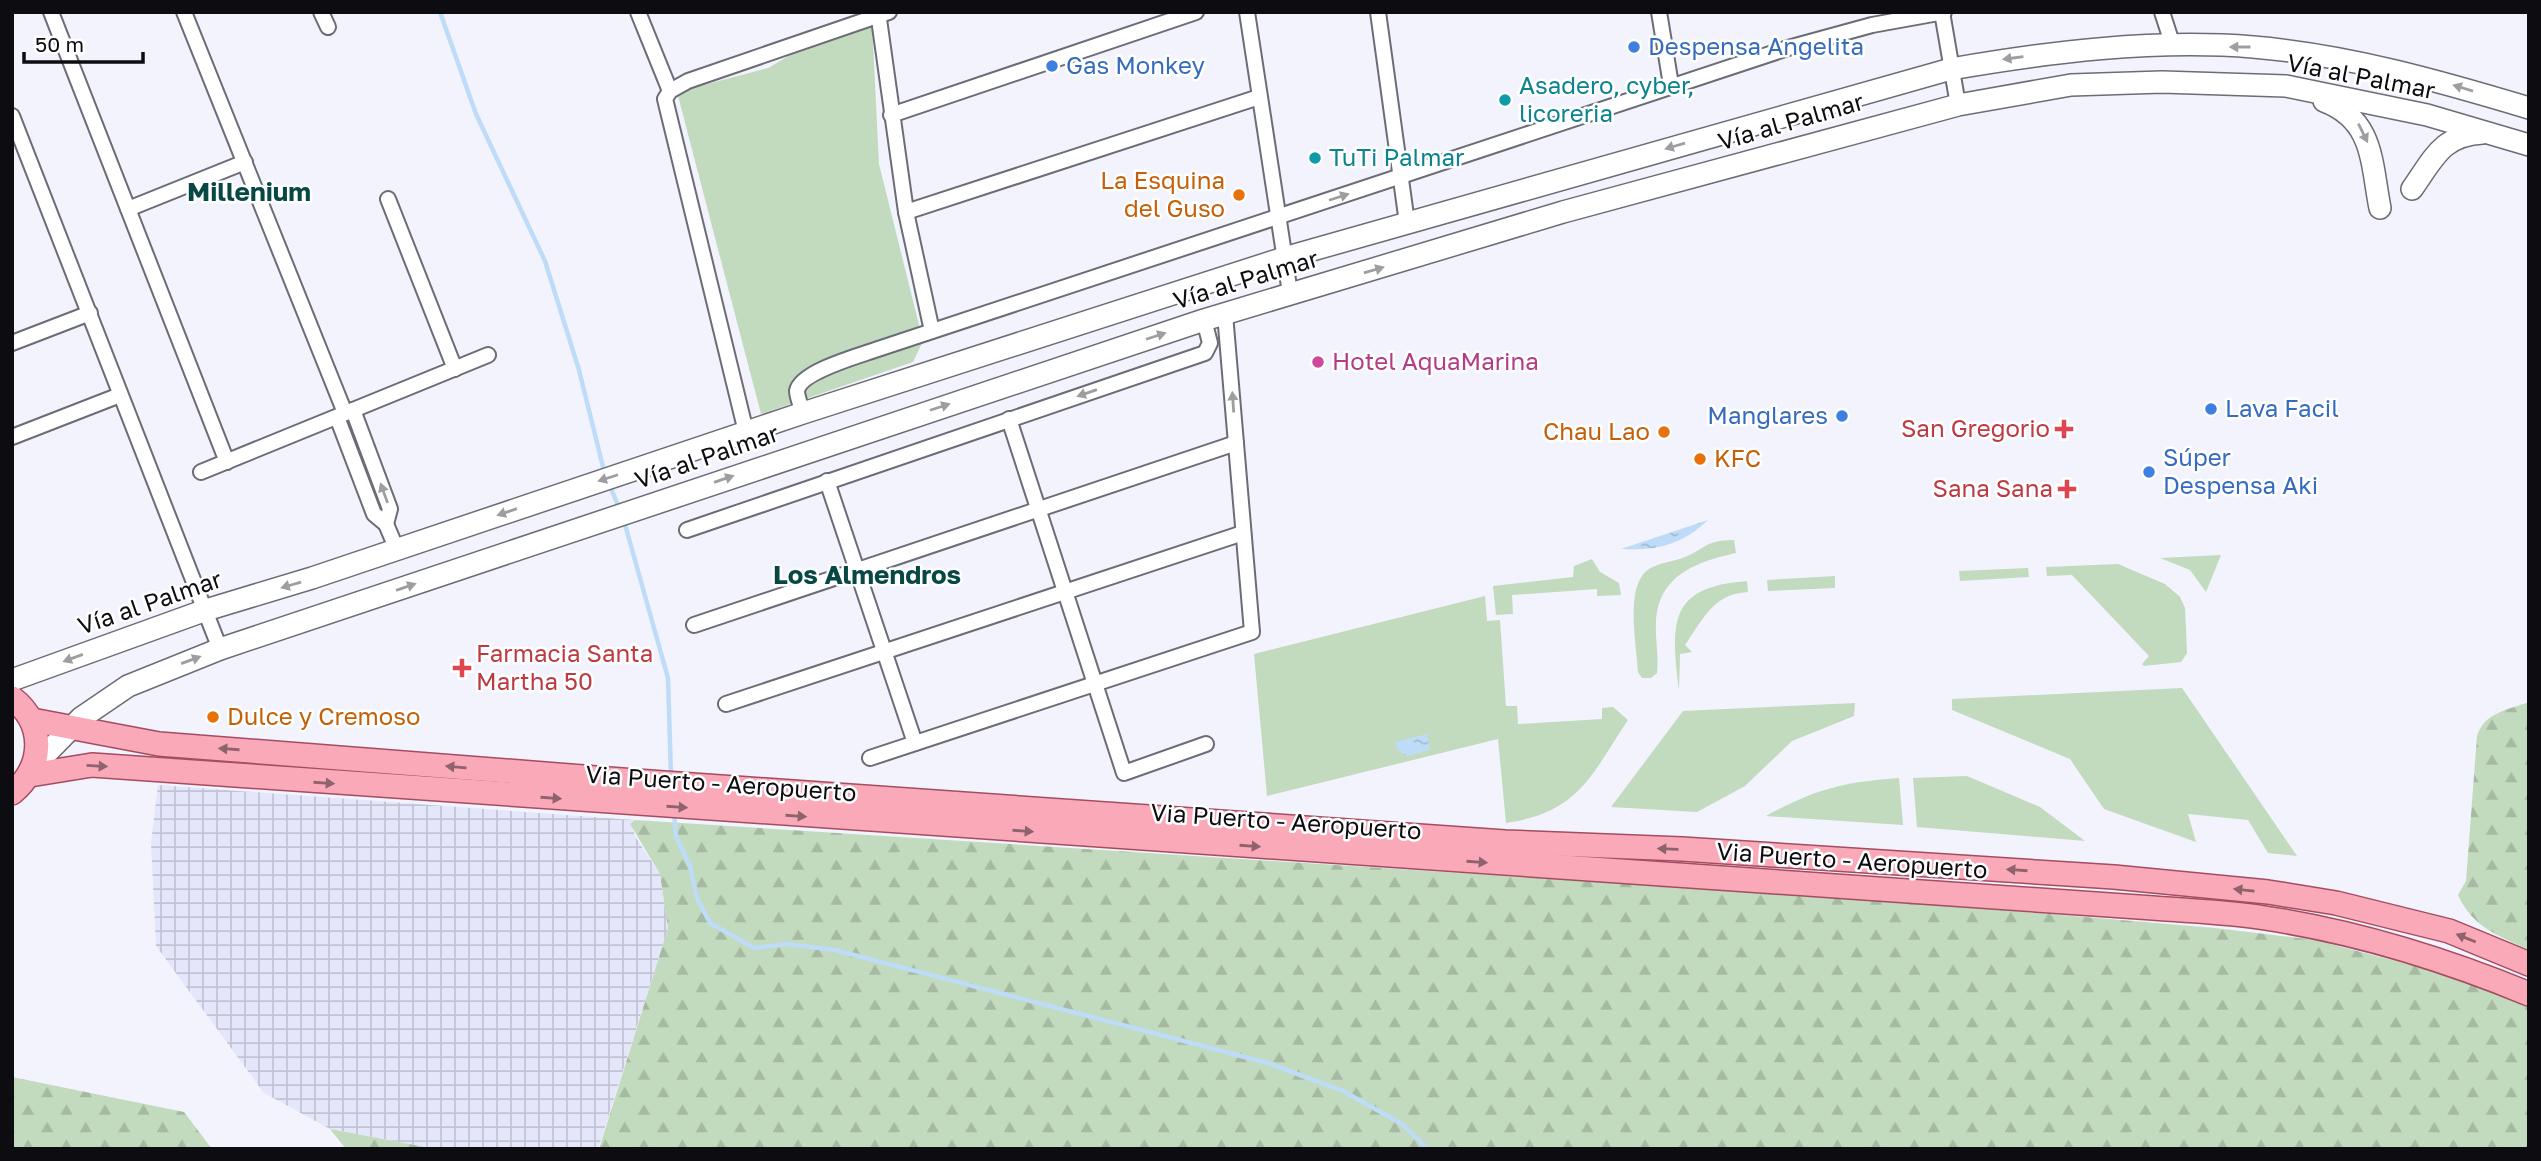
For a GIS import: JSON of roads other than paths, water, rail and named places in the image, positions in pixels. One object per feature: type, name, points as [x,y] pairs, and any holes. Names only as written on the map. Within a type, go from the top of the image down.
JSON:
[{"type":"main road","name":"Vía al Palmar","points":[[12,680],[206,610],[397,550],[803,412],[1284,258],[1951,69],[2015,58],[2114,48],[2252,47],[2341,59],[2434,79],[2529,108]]},
{"type":"main road","name":"Vía al Palmar","points":[[32,770],[72,727],[128,686],[220,649],[1290,293],[1576,209],[1958,105],[2071,85],[2162,82],[2286,86],[2392,107],[2492,132],[2529,145]]},
{"type":"main road","points":[[2286,86],[2341,107],[2360,124],[2368,143],[2380,208]]},
{"type":"main road","points":[[2412,188],[2441,148],[2453,139],[2465,134],[2492,132]]},
{"type":"main road","points":[[12,698],[32,720],[37,734],[32,770],[12,793]]},
{"type":"main road","name":"Via Puerto - Aeropuerto","points":[[32,720],[159,744],[622,780],[1505,842],[1682,849],[2127,878],[2336,902],[2449,931],[2529,964]]},
{"type":"main road","name":"Via Puerto - Aeropuerto","points":[[32,770],[92,765],[2263,917],[2371,939],[2467,968],[2529,994]]},
{"type":"street","points":[[51,12],[227,462]]},
{"type":"street","points":[[184,12],[345,413],[373,514],[386,524],[397,550]]},
{"type":"street","points":[[321,12],[328,27]]},
{"type":"street","points":[[638,12],[670,91]]},
{"type":"street","points":[[891,115],[1196,12]]},
{"type":"street","points":[[1247,12],[1290,293]]},
{"type":"street","points":[[1378,12],[1407,223]]},
{"type":"street","points":[[1659,12],[1671,85]]},
{"type":"street","points":[[803,412],[797,391],[801,382],[810,375],[932,331],[1671,85],[1872,25],[1943,12],[1958,105]]},
{"type":"street","points":[[2162,12],[2173,46]]},
{"type":"street","points":[[746,432],[665,99],[670,91],[688,81],[882,13],[891,115],[906,212],[932,331]]},
{"type":"street","points":[[906,212],[1259,97]]},
{"type":"street","points":[[12,116],[16,134],[90,313],[220,649]]},
{"type":"street","points":[[128,209],[245,162]]},
{"type":"street","points":[[388,199],[456,369]]},
{"type":"street","points":[[12,343],[90,313]]},
{"type":"street","points":[[687,530],[1205,353],[1210,343],[1214,317]]},
{"type":"street","points":[[870,758],[1252,632],[1236,443],[1214,317]]},
{"type":"street","points":[[201,472],[488,355]]},
{"type":"street","points":[[12,437],[120,396]]},
{"type":"street","points":[[1009,419],[1124,773],[1206,744]]},
{"type":"street","points":[[694,625],[1236,443]]},
{"type":"street","points":[[827,481],[915,743]]},
{"type":"street","points":[[726,704],[1243,533]]},
{"type":"water","points":[[1708,520],[1698,529],[1668,545],[1646,549],[1621,549]]},
{"type":"water","points":[[1427,734],[1430,750],[1407,756],[1397,750],[1395,742]]},
{"type":"waterway","points":[[440,12],[476,114],[545,261],[579,370],[605,475]]},
{"type":"waterway","points":[[610,486],[620,510]]},
{"type":"waterway","points":[[624,521],[668,678],[671,776]]},
{"type":"waterway","points":[[674,812],[676,836],[690,866],[697,898],[710,923],[754,948],[787,944],[835,950],[1268,1063],[1343,1091],[1402,1124],[1428,1149]]},
{"type":"place","name":"Despensa Angelita","points":[[1634,47]]},
{"type":"place","name":"Gas Monkey","points":[[1052,66]]},
{"type":"place","name":"Asadero, cyber, licoreria","points":[[1505,100]]},
{"type":"place","name":"TuTi Palmar","points":[[1315,158]]},
{"type":"place","name":"La Esquina del Guso","points":[[1239,195]]},
{"type":"place","name":"Hotel AquaMarina","points":[[1318,362]]},
{"type":"place","name":"Lava Facil","points":[[2211,409]]},
{"type":"place","name":"Manglares","points":[[1842,416]]},
{"type":"place","name":"San Gregorio","points":[[2064,429]]},
{"type":"place","name":"Chau Lao","points":[[1664,432]]},
{"type":"place","name":"KFC","points":[[1700,459]]},
{"type":"place","name":"Súper Despensa Aki","points":[[2149,472]]},
{"type":"place","name":"Sana Sana","points":[[2067,489]]},
{"type":"place","name":"Farmacia Santa Martha 50","points":[[462,668]]},
{"type":"place","name":"Dulce y Cremoso","points":[[213,717]]},
{"type":"district","name":"Millenium","points":[[249,192]]},
{"type":"district","name":"Los Almendros","points":[[867,575]]}]
